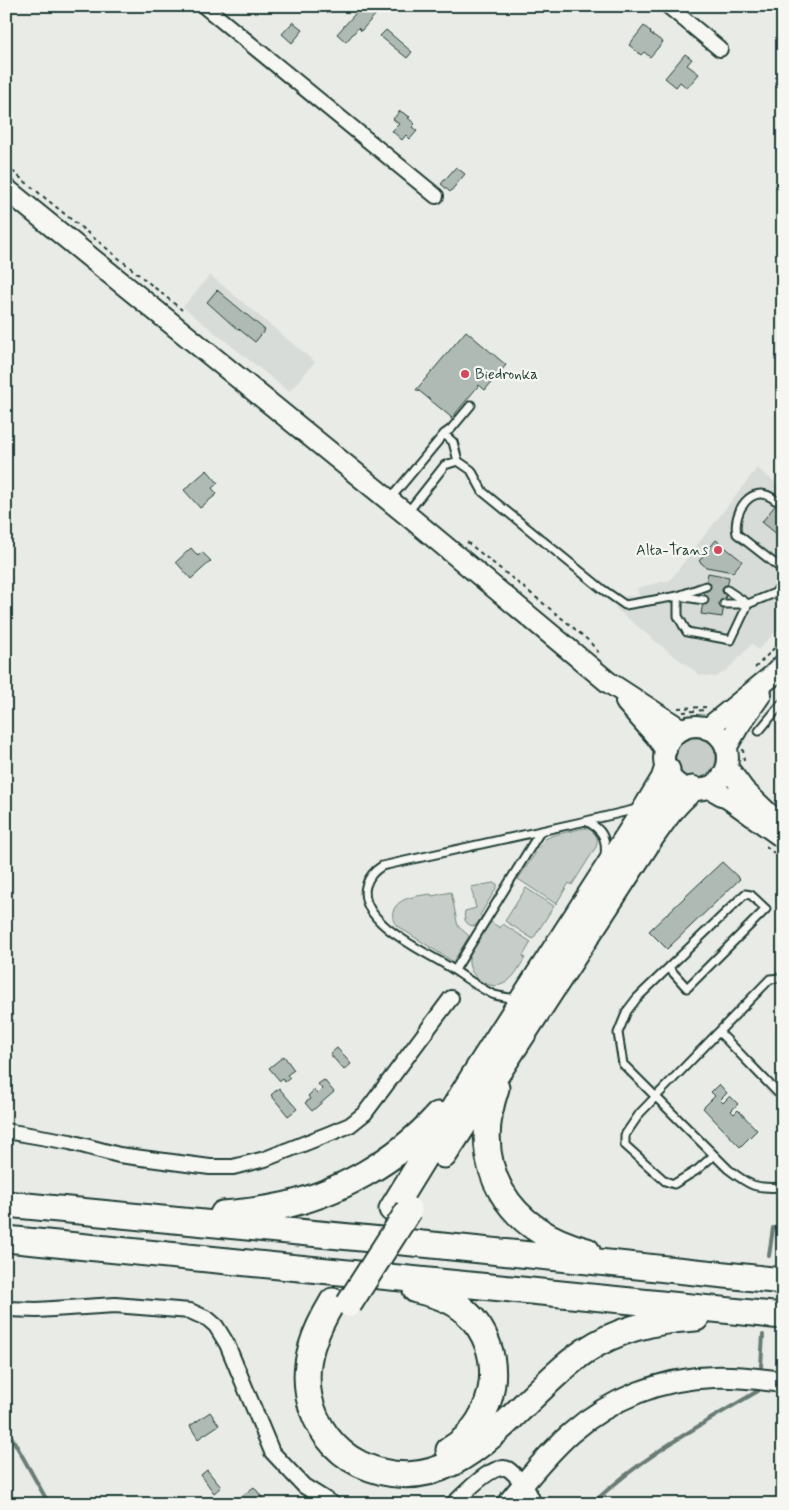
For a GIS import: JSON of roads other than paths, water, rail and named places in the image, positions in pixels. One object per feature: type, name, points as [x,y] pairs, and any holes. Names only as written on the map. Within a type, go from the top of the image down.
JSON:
[{"type":"highway","points":[[401,1209],[475,1074],[648,807],[664,779],[666,760]]},
{"type":"highway","points":[[700,788],[684,796],[666,815],[516,1044],[401,1209],[341,1302],[318,1329],[309,1354],[307,1379],[310,1402],[326,1436],[335,1447],[354,1462],[376,1471],[404,1476],[428,1474],[461,1460],[485,1442],[572,1361],[612,1337],[646,1324],[672,1320],[778,1316]]},
{"type":"highway","points":[[516,1044],[496,1089],[487,1129],[489,1159],[502,1193],[508,1203],[525,1220],[547,1237],[574,1248],[655,1268]]},
{"type":"highway","points":[[135,1216],[221,1214],[254,1211],[278,1207],[323,1193],[368,1171],[409,1143],[425,1129],[475,1074]]},
{"type":"highway","points":[[6,1204],[783,1281]]},
{"type":"highway","points":[[6,1239],[778,1316]]},
{"type":"highway","points":[[338,1271],[429,1293],[457,1305],[474,1320],[491,1354],[493,1376],[492,1388],[484,1412],[466,1438],[459,1444],[436,1456],[397,1461],[365,1450],[346,1434],[336,1423],[330,1412],[324,1396],[322,1379],[328,1344],[341,1302]]},
{"type":"street","points":[[204,6],[436,196]]},
{"type":"street","points":[[668,6],[720,49]]},
{"type":"street","points":[[6,189],[389,500],[608,682],[682,730]]},
{"type":"street","points":[[666,760],[672,738],[682,730],[710,715],[766,671]]},
{"type":"street","points":[[700,788],[720,779],[738,727],[766,671]]},
{"type":"street","points":[[608,682],[655,735],[677,783],[700,788],[729,799],[783,838]]},
{"type":"street","points":[[710,715],[716,733],[722,740],[727,757],[744,790],[783,829]]},
{"type":"street","points":[[6,1131],[70,1142],[119,1156],[210,1168],[233,1167],[265,1158],[344,1128],[365,1113],[451,998]]},
{"type":"street","points":[[6,1309],[37,1310],[115,1305],[190,1311],[208,1319],[216,1326],[227,1344],[272,1452],[304,1486],[333,1504]]},
{"type":"street","points":[[507,1504],[559,1445],[581,1425],[607,1407],[640,1392],[671,1382],[713,1377],[751,1378],[783,1382]]},
{"type":"street","points":[[453,1504],[492,1470],[500,1468],[508,1469],[524,1484],[529,1490],[534,1504]]},
{"type":"lane","points":[[389,500],[471,405]]},
{"type":"lane","points":[[444,434],[453,442],[458,461],[471,470],[484,492],[602,589],[625,605],[678,596],[706,586]]},
{"type":"lane","points":[[406,514],[445,465],[458,461]]},
{"type":"lane","points":[[775,500],[769,495],[758,493],[750,498],[738,512],[735,524],[737,534],[783,570]]},
{"type":"lane","points":[[724,604],[748,604],[775,593],[783,584]]},
{"type":"lane","points":[[726,590],[748,604]]},
{"type":"lane","points":[[775,593],[783,600]]},
{"type":"lane","points":[[678,596],[704,600]]},
{"type":"lane","points":[[678,596],[678,616],[687,632],[730,640],[748,604]]},
{"type":"lane","points":[[759,732],[783,702]]},
{"type":"lane","points":[[523,1000],[494,994],[386,928],[369,910],[365,891],[367,881],[374,871],[382,866],[648,807]]},
{"type":"lane","points":[[586,821],[598,827],[602,833],[606,847],[604,873]]},
{"type":"lane","points":[[454,970],[540,832]]},
{"type":"lane","points":[[669,968],[687,988],[766,909],[751,895],[745,894],[637,998],[627,1011],[618,1034],[623,1064],[728,1169],[747,1184],[764,1188],[783,1187]]},
{"type":"lane","points":[[714,1155],[697,1170],[674,1184],[665,1181],[626,1145],[625,1135],[632,1124],[656,1097],[770,979],[780,978],[783,980]]},
{"type":"lane","points":[[719,1032],[778,1093],[783,1093]]},
{"type":"waterway","points":[[769,1256],[773,1228],[783,1229]]},
{"type":"waterway","points":[[761,1366],[763,1335]]},
{"type":"waterway","points":[[592,1504],[650,1457],[758,1391]]},
{"type":"waterway","points":[[6,1427],[49,1504]]},
{"type":"place","name":"Biedronka","points":[[465,374]]},
{"type":"place","name":"Alta-Trans","points":[[718,550]]}]
